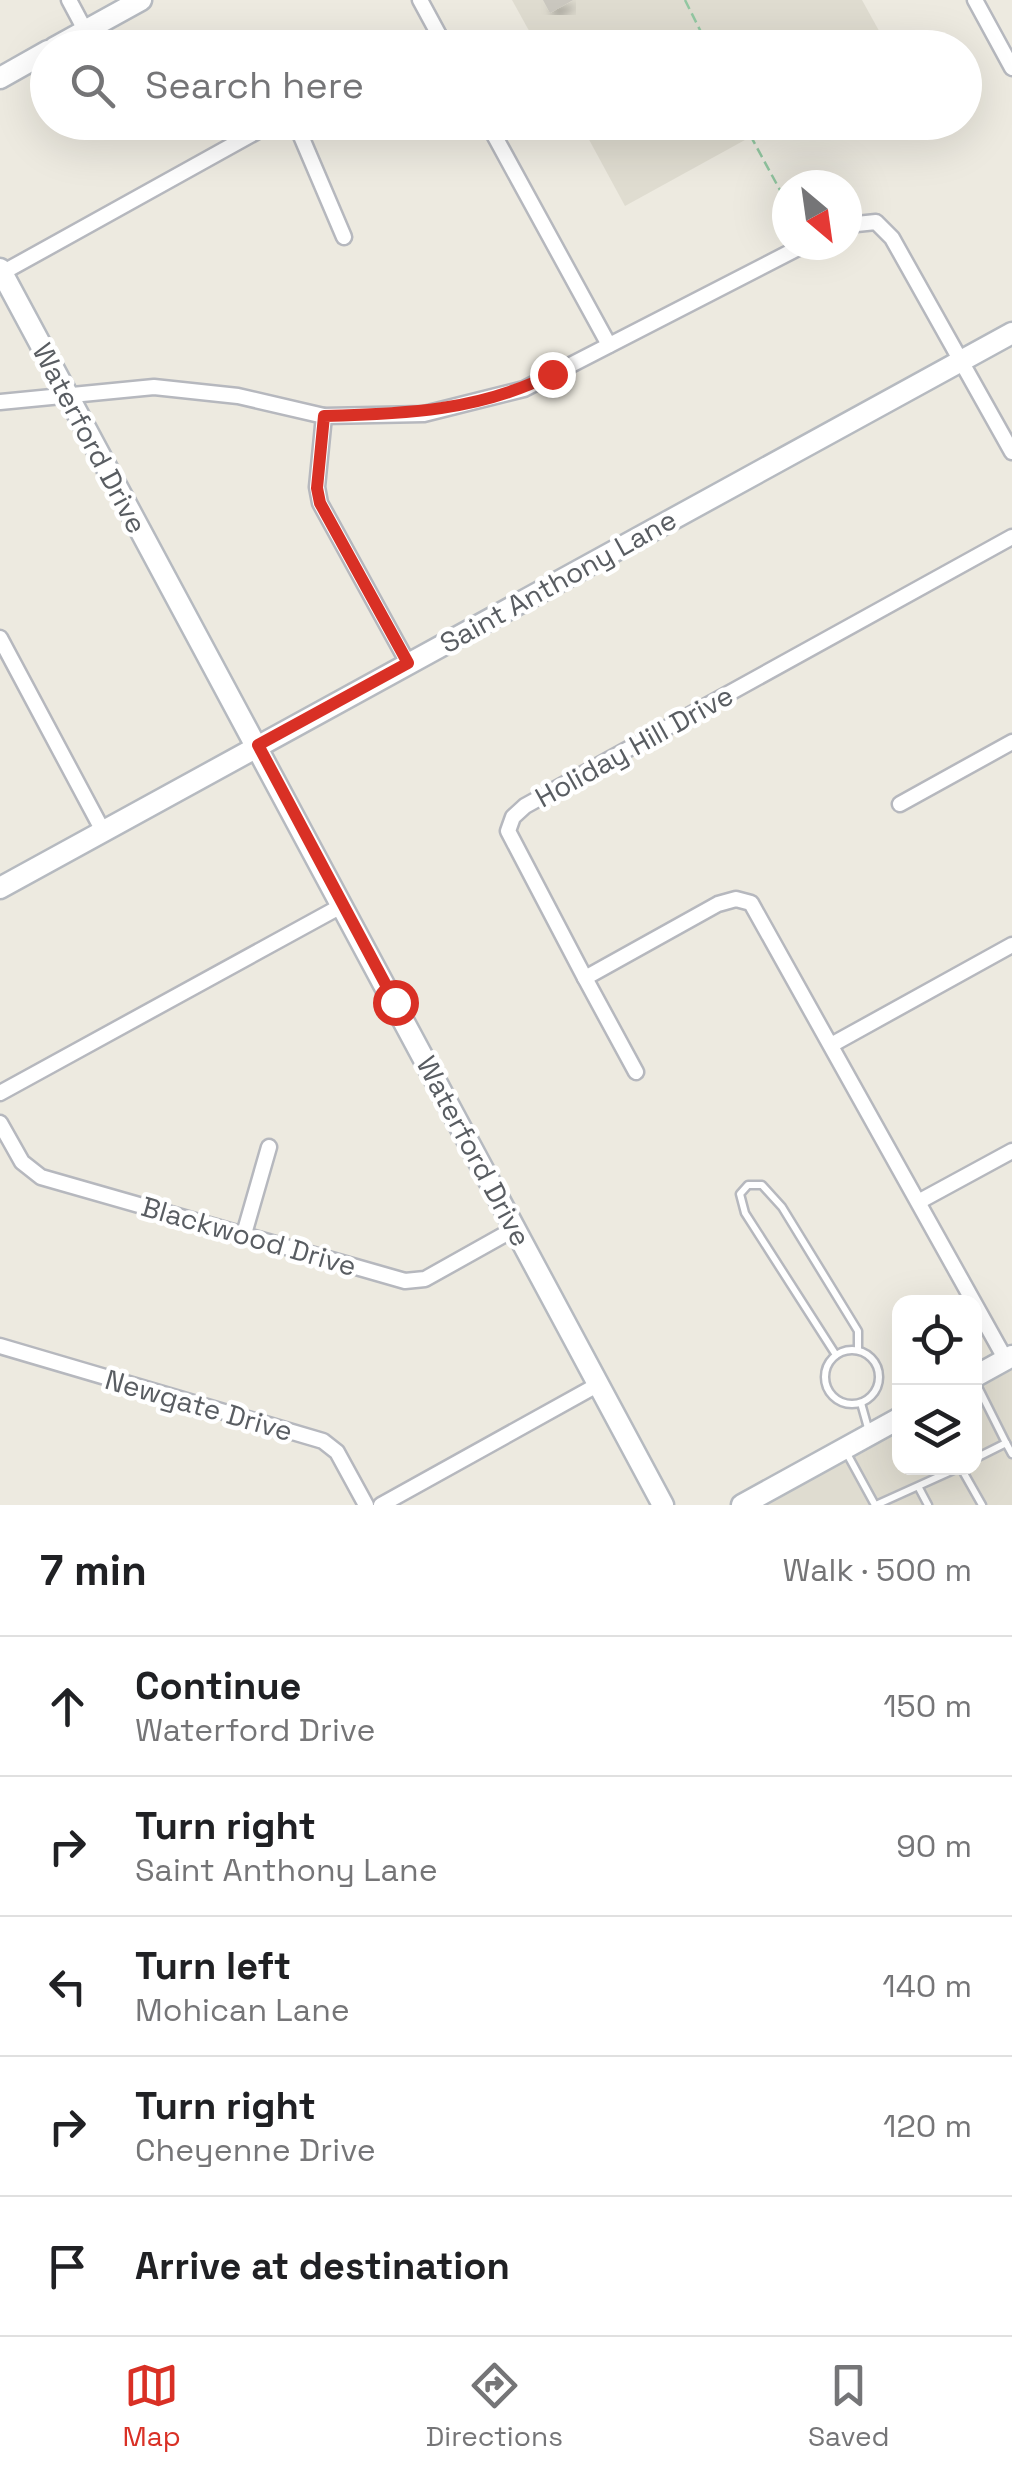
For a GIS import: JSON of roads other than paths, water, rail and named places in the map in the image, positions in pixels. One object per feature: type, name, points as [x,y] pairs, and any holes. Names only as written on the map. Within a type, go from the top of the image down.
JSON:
[{"type":"street","points":[[69,0],[86,30],[141,0]]},
{"type":"street","points":[[420,0],[436,30]]},
{"type":"street","points":[[975,0],[1012,68]]},
{"type":"street","points":[[0,78],[30,61]]},
{"type":"street","points":[[1,271],[241,140]]},
{"type":"street","points":[[303,140],[344,237]]},
{"type":"street","points":[[497,140],[610,345]]},
{"type":"street","points":[[862,223],[876,222],[892,238],[964,360],[1012,452]]},
{"type":"street","points":[[0,402],[154,387],[238,396],[324,416],[424,414],[524,389],[775,260]]},
{"type":"street","name":"Waterford Drive","points":[[1,271],[663,1505]]},
{"type":"street","name":"Saint Anthony Lane","points":[[0,888],[1012,334]]},
{"type":"street","points":[[324,416],[317,488],[320,503],[408,663]]},
{"type":"street","name":"Holiday Hill Drive","points":[[586,978],[514,851],[508,831],[513,817],[1012,537]]},
{"type":"street","points":[[0,638],[103,831]]},
{"type":"street","points":[[900,804],[1012,742]]},
{"type":"street","points":[[636,1072],[586,978],[718,904],[736,899],[750,903],[760,914],[1009,1358],[982,1373]]},
{"type":"street","points":[[0,1094],[343,905]]},
{"type":"street","points":[[833,1044],[1012,945]]},
{"type":"street","name":"Blackwood Drive","points":[[0,1122],[22,1162],[41,1177],[405,1281],[425,1279],[516,1228]]},
{"type":"street","points":[[244,1234],[269,1147]]},
{"type":"street","points":[[920,1202],[1012,1150]]},
{"type":"street","name":"Newgate Drive","points":[[0,1346],[323,1441],[337,1452],[366,1505]]},
{"type":"street","points":[[381,1505],[598,1384]]},
{"type":"street","points":[[742,1505],[892,1422]]},
{"type":"lane","points":[[836,1355],[745,1213],[740,1194],[748,1184],[762,1184],[782,1207],[858,1331],[858,1350]]},
{"type":"lane","points":[[858,1350],[872,1358],[879,1374],[875,1391],[861,1402],[843,1402],[830,1392],[825,1375],[836,1355],[858,1350]]},
{"type":"lane","points":[[977,1385],[1012,1454]]},
{"type":"lane","points":[[861,1402],[871,1434]]},
{"type":"lane","points":[[982,1455],[1006,1443]]},
{"type":"lane","points":[[845,1448],[875,1505],[946,1475]]},
{"type":"lane","points":[[964,1475],[982,1505]]},
{"type":"lane","points":[[919,1488],[928,1505]]}]
